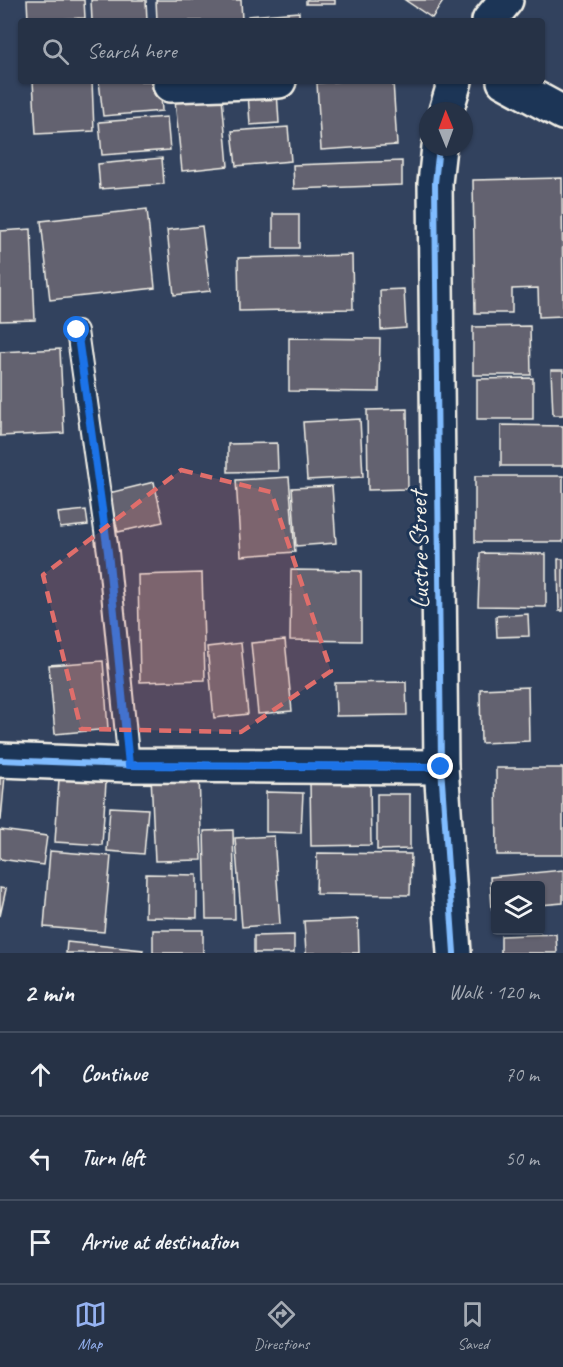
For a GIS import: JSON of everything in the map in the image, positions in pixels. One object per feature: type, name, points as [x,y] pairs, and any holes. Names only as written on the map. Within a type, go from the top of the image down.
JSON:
[{"type":"street","points":[[491,18],[506,0]]},
{"type":"street","points":[[170,85],[197,84]]},
{"type":"street","points":[[449,102],[454,84]]},
{"type":"street","points":[[510,84],[563,112]]},
{"type":"street","name":"Lustre Street","points":[[438,156],[435,183],[441,767],[454,953]]},
{"type":"street","points":[[0,760],[129,765],[441,767]]},
{"type":"lane","points":[[77,330],[108,552],[129,765]]},
{"type":"highlighted area","points":[[181,470],[271,492],[331,671],[241,732],[81,729],[43,575]]},
{"type":"building","points":[[27,0],[84,0],[85,18],[28,18]]},
{"type":"building","points":[[91,0],[146,0],[147,18],[92,18]]},
{"type":"building","points":[[156,0],[241,0],[242,18],[157,18]]},
{"type":"building","points":[[306,0],[335,0],[335,4],[306,4]]},
{"type":"building","points":[[405,0],[444,0],[432,18]]},
{"type":"building","points":[[299,12],[299,18],[248,18],[248,16]]},
{"type":"building","points":[[33,84],[92,84],[94,131],[36,134]]},
{"type":"building","points":[[99,84],[160,84],[162,111],[103,116]]},
{"type":"building","points":[[317,84],[393,84],[397,145],[321,150]]},
{"type":"building","points":[[277,91],[279,123],[250,125],[248,93]]},
{"type":"building","points":[[222,97],[228,166],[182,171],[175,100]]},
{"type":"building","points":[[167,117],[170,150],[102,155],[99,122]]},
{"type":"building","points":[[288,127],[291,161],[236,166],[232,131]]},
{"type":"building","points":[[162,158],[164,184],[100,189],[98,164]]},
{"type":"building","points":[[402,161],[402,185],[294,189],[293,165]]},
{"type":"building","points":[[562,178],[563,316],[539,317],[538,288],[512,289],[512,313],[475,313],[473,180]]},
{"type":"building","points":[[147,209],[155,288],[50,300],[41,221]]},
{"type":"building","points":[[273,214],[299,214],[299,248],[273,248]]},
{"type":"building","points":[[202,226],[210,291],[174,295],[167,230]]},
{"type":"building","points":[[31,229],[35,320],[0,321],[0,231]]},
{"type":"building","points":[[352,255],[353,309],[239,311],[238,258]]},
{"type":"building","points":[[404,289],[406,328],[381,330],[380,290]]},
{"type":"building","points":[[530,326],[531,375],[473,375],[473,327]]},
{"type":"building","points":[[289,338],[380,339],[379,392],[289,391]]},
{"type":"building","points":[[60,349],[64,433],[0,436],[0,352]]},
{"type":"building","points":[[551,370],[563,370],[563,415],[553,415]]},
{"type":"building","points":[[533,378],[533,419],[477,419],[477,379]]},
{"type":"building","points":[[407,409],[408,489],[368,490],[367,410]]},
{"type":"building","points":[[360,419],[363,477],[307,480],[303,422]]},
{"type":"building","points":[[501,425],[563,426],[563,466],[501,466]]},
{"type":"building","points":[[277,443],[278,471],[228,472],[228,444]]},
{"type":"building","points":[[475,476],[563,476],[563,542],[475,542]]},
{"type":"building","points":[[289,477],[295,552],[241,556],[236,480]]},
{"type":"building","points":[[154,482],[163,522],[118,532],[109,493]]},
{"type":"building","points":[[332,486],[336,543],[296,546],[292,488]]},
{"type":"building","points":[[86,510],[88,525],[60,528],[58,513]]},
{"type":"building","points":[[480,553],[546,554],[546,607],[478,606]]},
{"type":"building","points":[[558,559],[563,559],[563,611],[559,611]]},
{"type":"building","points":[[291,570],[361,571],[361,641],[290,640]]},
{"type":"building","points":[[202,573],[205,680],[140,682],[138,575]]},
{"type":"building","points":[[528,614],[529,636],[497,637],[496,616]]},
{"type":"building","points":[[285,640],[292,711],[258,714],[251,643]]},
{"type":"building","points":[[241,643],[248,714],[214,718],[207,647]]},
{"type":"building","points":[[103,661],[108,729],[55,734],[49,665]]},
{"type":"building","points":[[406,682],[407,715],[336,716],[335,683]]},
{"type":"building","points":[[528,687],[529,741],[481,743],[480,689]]},
{"type":"building","points":[[496,768],[563,768],[563,855],[497,855]]},
{"type":"building","points":[[0,775],[5,775],[1,820],[0,820]]},
{"type":"building","points":[[199,775],[202,860],[155,861],[151,776]]},
{"type":"building","points":[[59,779],[106,782],[102,845],[55,842]]},
{"type":"building","points":[[370,780],[371,845],[311,846],[310,782]]},
{"type":"building","points":[[266,792],[303,793],[301,833],[266,832]]},
{"type":"building","points":[[377,794],[410,794],[410,849],[377,850]]},
{"type":"building","points":[[110,807],[148,809],[144,854],[107,851]]},
{"type":"building","points":[[0,830],[47,836],[43,865],[0,859]]},
{"type":"building","points":[[233,830],[235,919],[206,919],[204,831]]},
{"type":"building","points":[[274,836],[280,924],[242,927],[235,838]]},
{"type":"building","points":[[50,851],[111,856],[104,932],[44,927]]},
{"type":"building","points":[[317,853],[411,854],[410,895],[316,894]]},
{"type":"building","points":[[563,870],[563,903],[545,905],[545,881],[491,881],[491,893],[490,877]]},
{"type":"building","points":[[146,874],[197,875],[197,918],[145,917]]},
{"type":"building","points":[[0,888],[6,889],[0,916]]},
{"type":"building","points":[[358,919],[359,953],[306,953],[304,921]]},
{"type":"building","points":[[153,930],[203,930],[203,953],[153,953]]},
{"type":"building","points":[[556,934],[557,953],[501,953],[501,936]]},
{"type":"building","points":[[294,935],[294,953],[254,953],[254,936]]},
{"type":"building","points":[[67,942],[143,950],[142,953],[66,953]]},
{"type":"cycle path","points":[[438,156],[435,183],[441,767],[454,953]]},
{"type":"cycle path","points":[[0,760],[129,765],[441,767]]},
{"type":"route","points":[[77,330],[108,552],[129,765],[441,767]]}]
